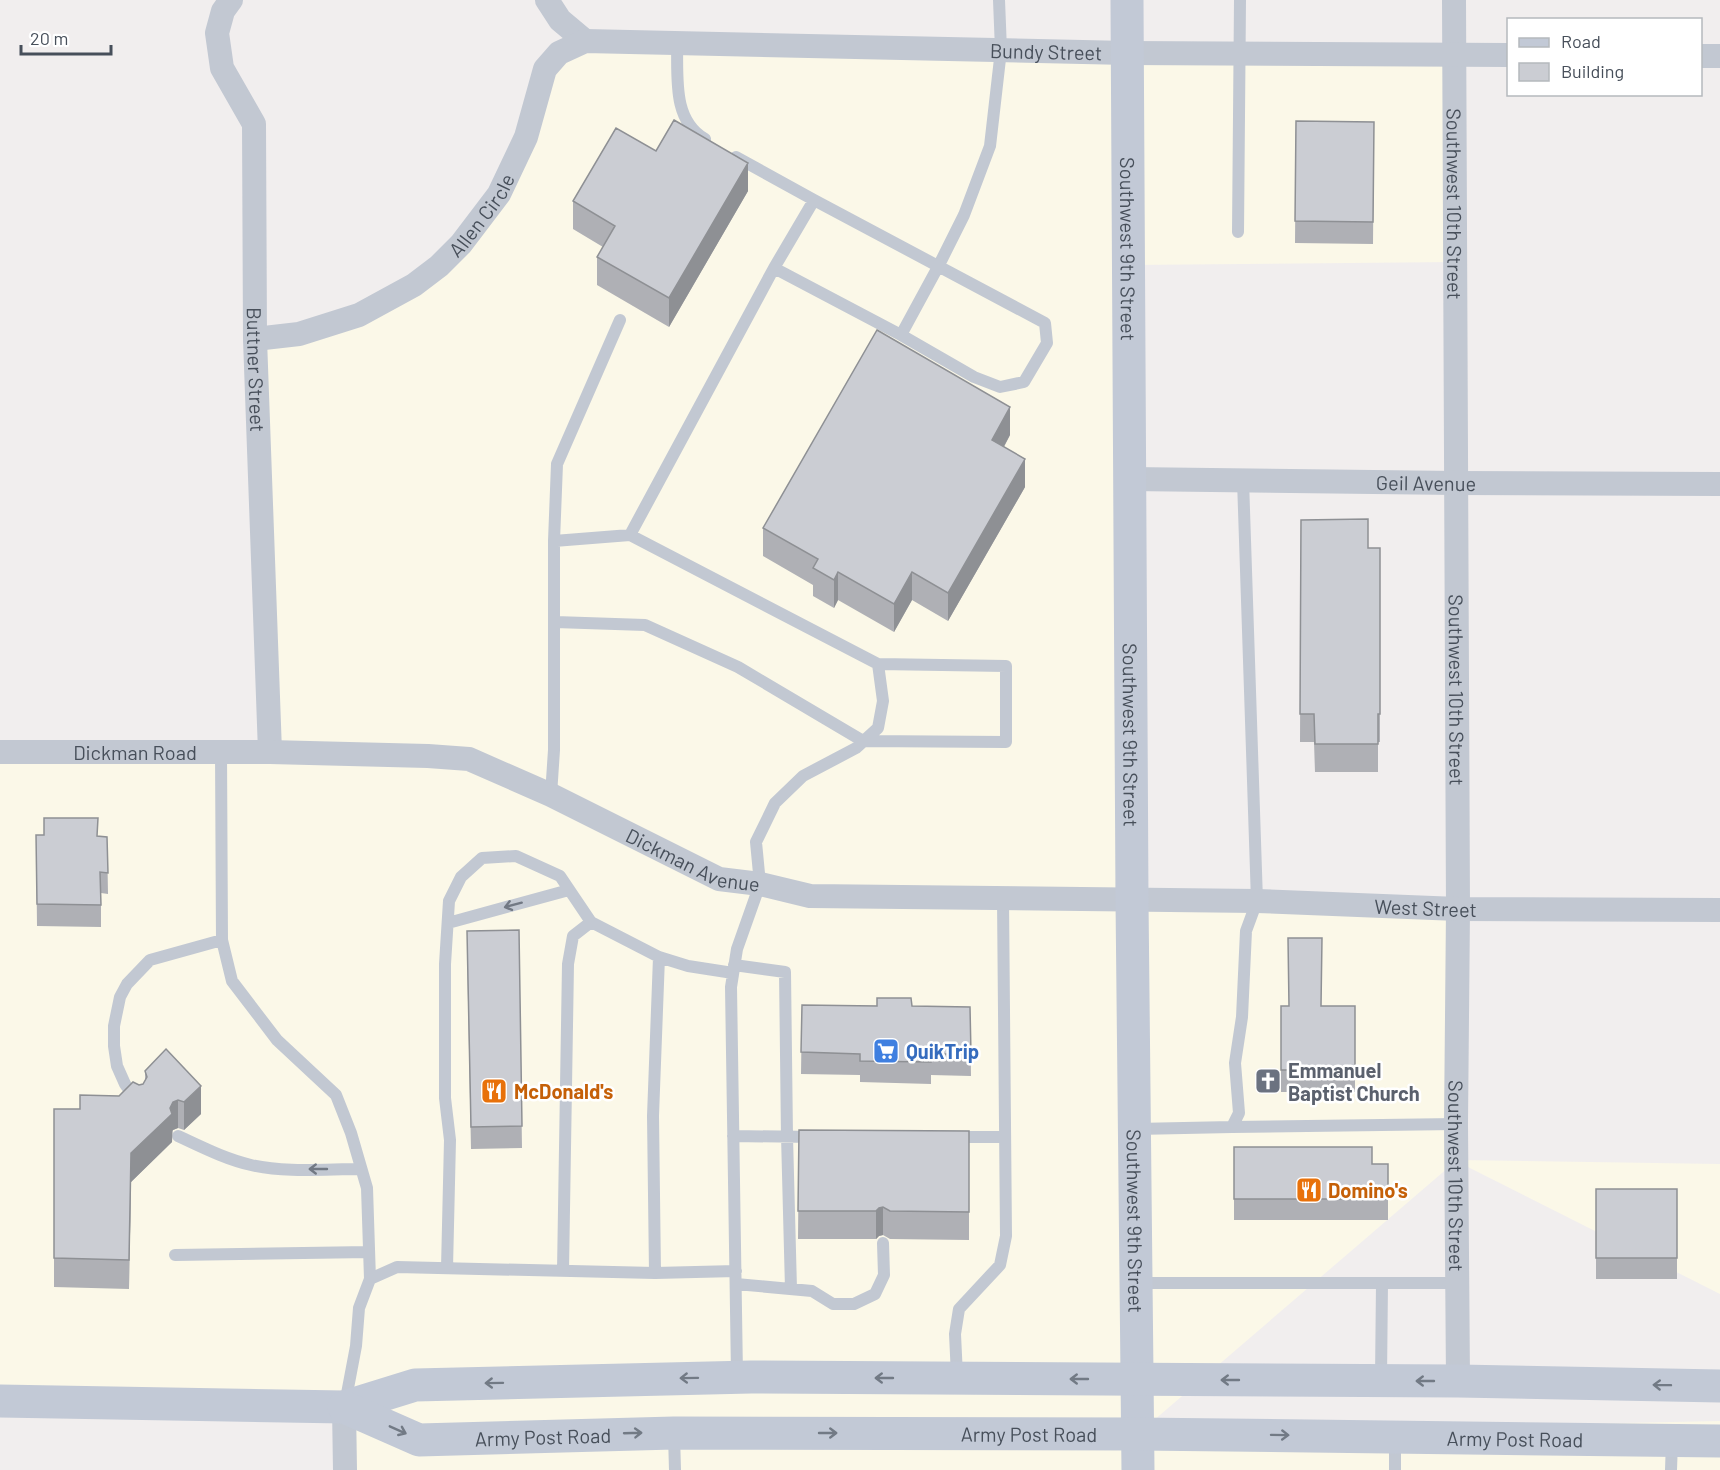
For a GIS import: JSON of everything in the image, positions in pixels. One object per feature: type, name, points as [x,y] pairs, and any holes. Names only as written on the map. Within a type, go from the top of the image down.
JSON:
[{"type":"main road","name":"Southwest 9th Street","points":[[1127,0],[1138,1470]]},
{"type":"main road","name":"Army Post Road","points":[[0,1401],[344,1407],[415,1385],[737,1377],[1458,1381],[1720,1386]]},
{"type":"main road","name":"Army Post Road","points":[[344,1407],[419,1440],[674,1433],[1395,1437],[1671,1455],[1720,1441]]},
{"type":"street","name":"Buttner Street","points":[[231,0],[223,11],[217,33],[222,68],[254,124],[255,339],[270,752]]},
{"type":"street","points":[[547,0],[560,20],[585,41]]},
{"type":"street","name":"Southwest 10th Street","points":[[1454,0],[1458,1381]]},
{"type":"street","name":"Allen Circle","points":[[255,339],[300,333],[359,315],[414,285],[439,266],[461,244],[499,194],[526,137],[545,69],[559,53],[585,41]]},
{"type":"street","name":"Bundy Street","points":[[585,41],[1127,53],[1507,54]]},
{"type":"street","points":[[1702,56],[1720,56]]},
{"type":"street","name":"Geil Avenue","points":[[1130,479],[1720,484]]},
{"type":"street","name":"Dickman Road","points":[[0,752],[270,752]]},
{"type":"street","name":"Dickman Avenue","points":[[270,752],[468,759],[551,795],[719,879],[760,884],[810,896],[1132,900]]},
{"type":"street","name":"West Street","points":[[1132,900],[1257,901],[1458,909],[1720,910]]},
{"type":"street","points":[[344,1407],[345,1470]]},
{"type":"lane","points":[[901,334],[964,215],[990,146],[1001,50],[999,0]]},
{"type":"lane","points":[[1238,232],[1240,0]]},
{"type":"lane","points":[[677,43],[682,115],[694,133],[814,200],[1045,322],[1047,344],[1024,382],[1000,387],[974,377],[901,334],[774,268]]},
{"type":"lane","points":[[630,534],[774,268],[814,200]]},
{"type":"lane","points":[[551,795],[554,750],[554,542],[557,464],[620,320]]},
{"type":"lane","points":[[1232,1128],[1239,1113],[1235,1063],[1242,1017],[1246,931],[1257,901],[1243,480]]},
{"type":"lane","points":[[554,542],[630,534],[878,664],[1006,666],[1006,742],[863,741],[738,667],[645,625],[555,622]]},
{"type":"lane","points":[[737,1377],[730,987],[737,950],[760,884],[756,842],[776,803],[803,776],[856,748],[878,728],[883,701],[878,664]]},
{"type":"lane","points":[[221,752],[222,940],[232,981],[277,1040],[336,1095],[351,1134],[367,1188],[370,1279],[359,1308],[356,1346],[344,1407]]},
{"type":"lane","points":[[447,1268],[450,1140],[445,1098],[445,964],[449,901],[461,877],[482,858],[516,856],[560,876],[591,922],[659,957],[688,966],[785,972],[791,1289]]},
{"type":"lane","points":[[448,922],[569,890]]},
{"type":"lane","points":[[957,1378],[955,1334],[959,1309],[1000,1265],[1006,1236],[1003,899]]},
{"type":"lane","points":[[563,1271],[568,964],[573,936],[591,922]]},
{"type":"lane","points":[[139,1105],[125,1084],[117,1066],[114,1026],[120,997],[127,984],[150,960],[222,940]]},
{"type":"lane","points":[[655,1273],[652,1116],[659,957]]},
{"type":"lane","points":[[1134,1130],[1456,1124]]},
{"type":"lane","points":[[178,1136],[229,1159],[252,1165],[276,1169],[361,1169]]},
{"type":"lane","points":[[733,1136],[833,1137]]},
{"type":"lane","points":[[947,1137],[1005,1137]]},
{"type":"lane","points":[[370,1279],[397,1267],[736,1277],[791,1289],[812,1291],[833,1304],[854,1304],[875,1294],[884,1275],[883,1243]]},
{"type":"lane","points":[[175,1255],[369,1252]]},
{"type":"lane","points":[[1136,1283],[1457,1283]]},
{"type":"lane","points":[[1381,1381],[1382,1283]]},
{"type":"lane","points":[[674,1433],[675,1470]]},
{"type":"lane","points":[[1395,1437],[1395,1470]]},
{"type":"shaded area","points":[[585,41],[1454,54],[1455,262],[1129,265],[1132,900],[1458,909],[1457,1160],[1720,1164],[1720,1294],[1456,1161],[1139,1433],[1720,1421],[1720,1470],[345,1470],[344,1407],[0,1401],[0,752],[270,752],[255,339],[414,285],[499,194],[545,69]]},
{"type":"building","points":[[674,120],[748,163],[669,298],[597,257],[615,226],[573,201],[616,128],[656,151]]},
{"type":"building","points":[[1296,121],[1374,122],[1373,222],[1295,221]]},
{"type":"building","points":[[877,330],[1010,407],[992,440],[1025,459],[948,593],[912,572],[894,604],[838,572],[834,580],[813,568],[818,559],[763,528]]},
{"type":"building","points":[[1368,519],[1368,548],[1380,548],[1378,744],[1315,744],[1314,714],[1300,714],[1301,520]]},
{"type":"building","points":[[44,818],[98,818],[97,836],[107,837],[108,873],[100,872],[101,905],[37,904],[36,835],[44,835]]},
{"type":"building","points":[[519,930],[522,1126],[471,1127],[467,931]]},
{"type":"building","points":[[1288,938],[1322,938],[1321,1006],[1355,1006],[1355,1070],[1281,1070],[1281,1006],[1289,1006]]},
{"type":"building","points":[[877,998],[911,998],[912,1006],[970,1007],[971,1054],[930,1054],[931,1062],[860,1061],[860,1054],[801,1052],[802,1005],[877,1006]]},
{"type":"building","points":[[166,1049],[201,1086],[184,1102],[178,1100],[173,1102],[170,1108],[172,1114],[131,1153],[129,1260],[54,1258],[54,1109],[80,1109],[80,1095],[119,1096],[133,1082],[143,1084],[147,1077],[145,1071]]},
{"type":"building","points":[[799,1130],[969,1131],[969,1212],[890,1211],[883,1207],[876,1211],[798,1211]]},
{"type":"building","points":[[1234,1147],[1372,1147],[1372,1164],[1388,1164],[1388,1199],[1234,1199]]},
{"type":"building","points":[[1596,1189],[1677,1189],[1677,1258],[1596,1258]]},
{"type":"place","name":"QuikTrip","points":[[886,1051]]},
{"type":"place","name":"Emmanuel Baptist Church","points":[[1268,1081]]},
{"type":"place","name":"McDonald's","points":[[494,1091]]},
{"type":"place","name":"Domino's","points":[[1309,1190]]}]
